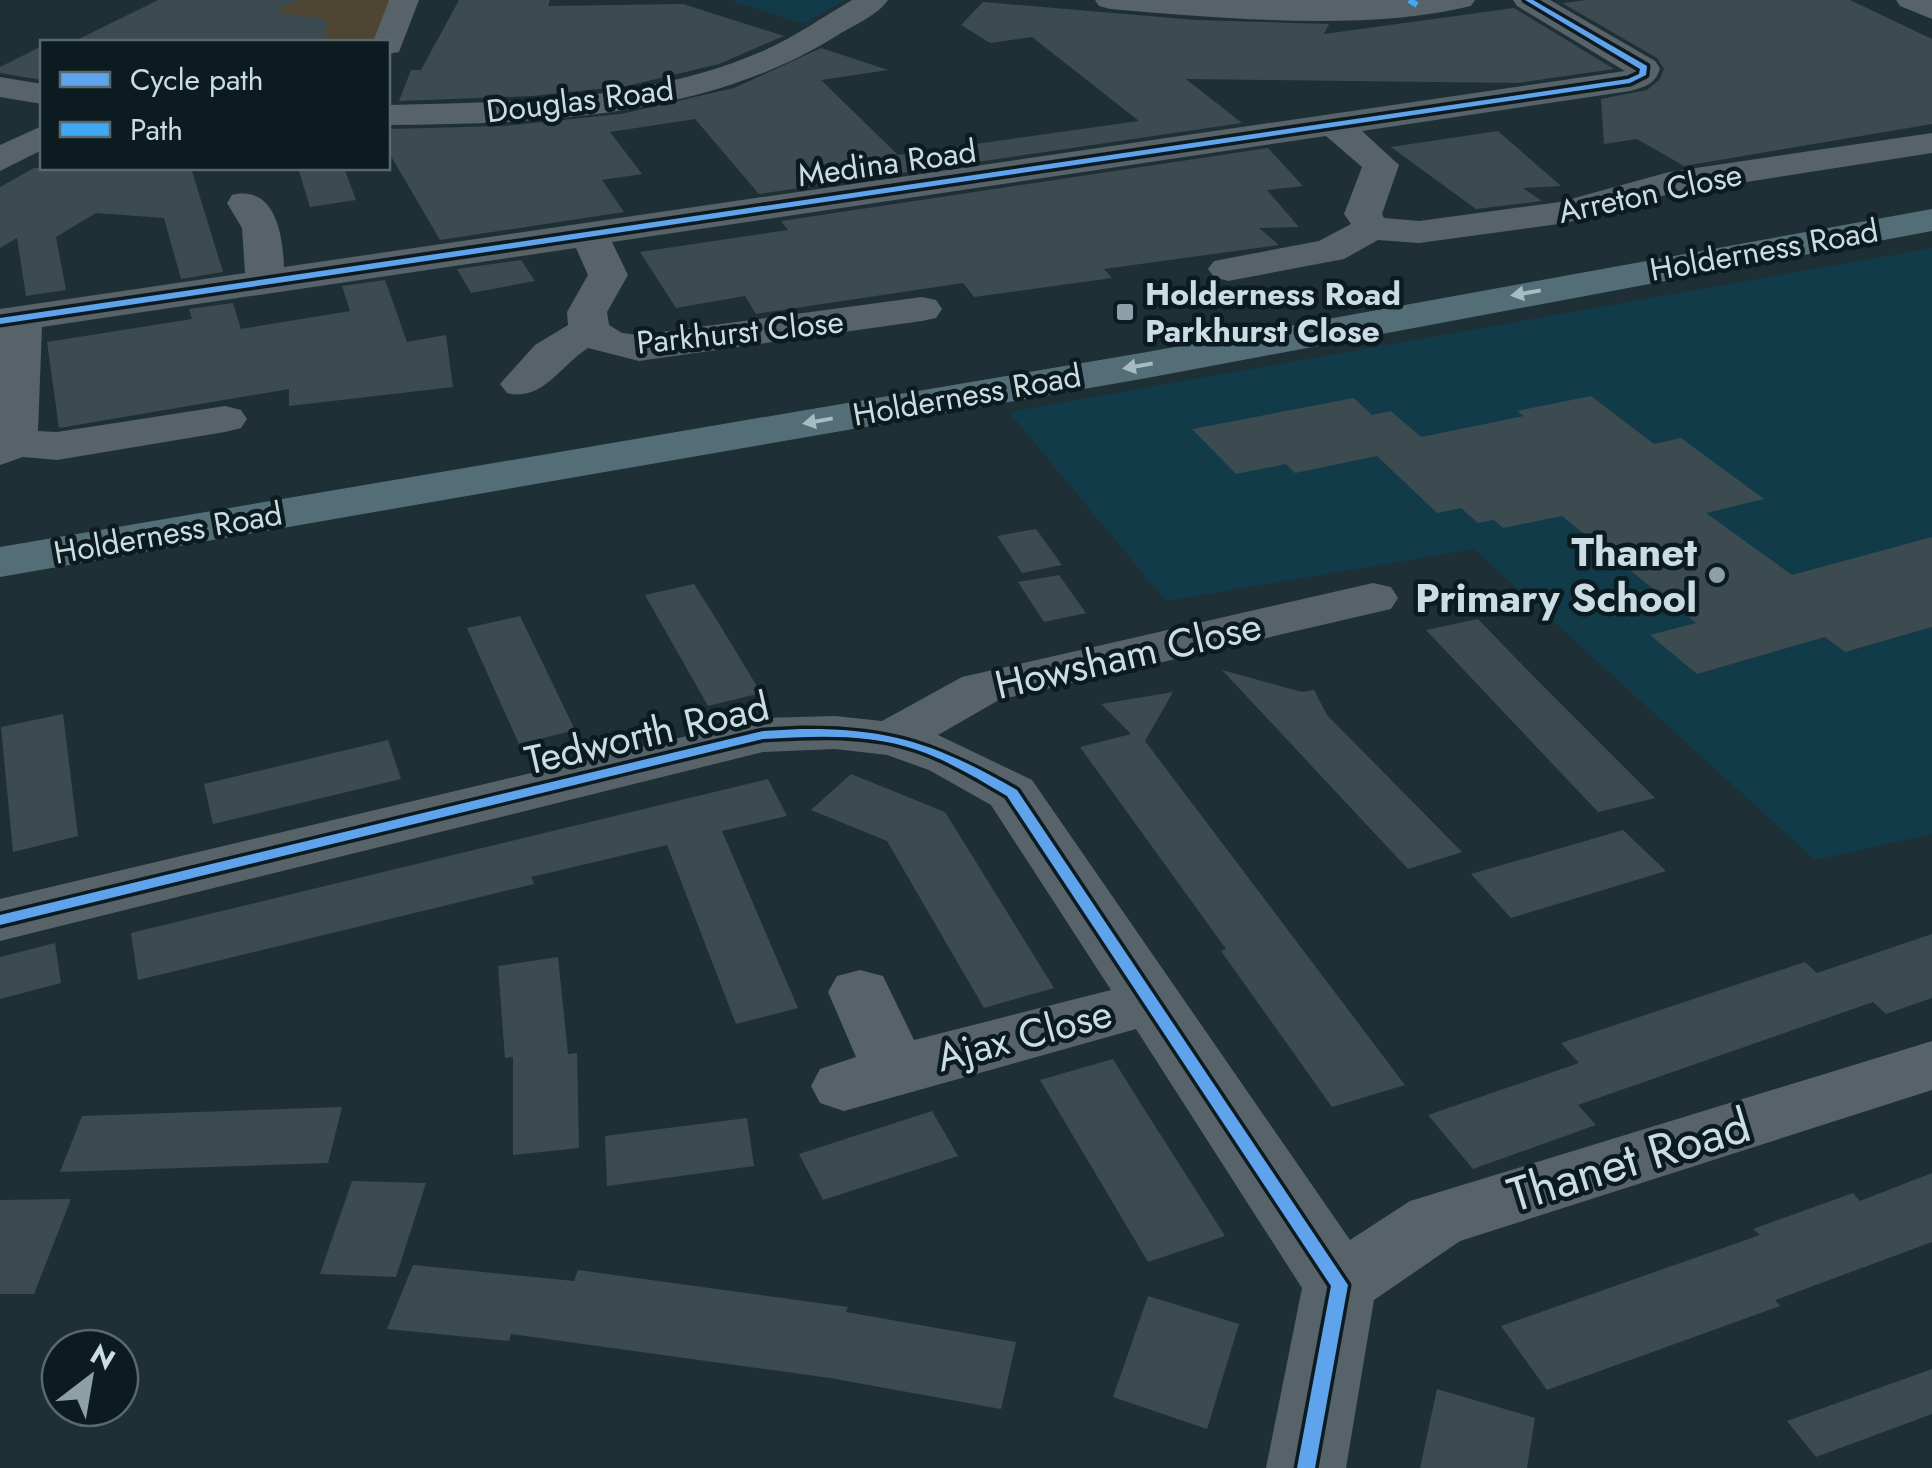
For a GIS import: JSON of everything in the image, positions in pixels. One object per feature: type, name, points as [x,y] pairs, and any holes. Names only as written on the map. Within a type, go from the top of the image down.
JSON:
[{"type":"highway","name":"Holderness Road","points":[[0,537],[1478,270],[1932,200]]},
{"type":"highway","name":"Holderness Road","points":[[0,562],[1147,365],[1932,220]]},
{"type":"street","points":[[390,40],[404,0]]},
{"type":"street","name":"Douglas Road","points":[[390,115],[475,113],[625,100],[695,86],[774,58],[873,0]]},
{"type":"street","points":[[1110,0],[1322,13],[1460,0]]},
{"type":"street","name":"Medina Road","points":[[11,320],[265,279],[1335,126],[1630,81],[1642,75],[1644,68],[1528,0]]},
{"type":"street","points":[[1911,0],[1932,10]]},
{"type":"street","points":[[0,87],[40,94]]},
{"type":"street","points":[[1228,269],[1330,251],[1372,228],[1363,214],[1381,165],[1335,126]]},
{"type":"street","points":[[0,160],[40,137]]},
{"type":"street","name":"Arreton Close","points":[[1372,228],[1418,232],[1566,212],[1669,183],[1931,144]]},
{"type":"street","points":[[245,203],[257,212],[262,228],[265,279]]},
{"type":"street","name":"Parkhurst Close","points":[[589,234],[608,275],[587,312],[589,330],[610,344],[638,348],[908,316]]},
{"type":"street","points":[[11,320],[8,447],[57,446],[225,418]]},
{"type":"street","name":"Parkhurst Close","points":[[522,384],[550,354],[589,330]]},
{"type":"street","name":"Howsham Close","points":[[894,737],[981,688],[1372,598]]},
{"type":"street","name":"Tedworth Road","points":[[0,920],[764,735],[838,730],[894,737],[961,761],[1012,793],[1340,1285]]},
{"type":"street","name":"Ajax Close","points":[[860,992],[869,1078],[1153,1002]]},
{"type":"street","name":"Thanet Road","points":[[1340,1285],[1435,1221],[1932,1065]]},
{"type":"street","points":[[1306,1468],[1340,1285]]},
{"type":"shaded area","points":[[297,0],[398,0],[394,21],[381,40],[309,40],[229,29],[257,21]]},
{"type":"shaded area","points":[[730,0],[845,0],[803,24]]},
{"type":"shaded area","name":"Thanet Primary School","points":[[1932,248],[1932,834],[1815,860],[1474,549],[1166,601],[1009,412]]},
{"type":"building","points":[[158,0],[297,0],[275,12],[327,19],[325,40],[77,40]]},
{"type":"building","points":[[459,0],[550,0],[548,6],[683,4],[784,36],[719,64],[627,86],[532,96],[399,101],[411,70],[421,70]]},
{"type":"building","points":[[1850,0],[1932,39],[1932,124],[1684,166],[1637,139],[1604,144],[1601,99],[1647,90],[1659,80],[1664,69],[1657,58],[1562,3]]},
{"type":"building","points":[[983,2],[1196,20],[1329,24],[1324,34],[1514,8],[1614,69],[1517,83],[1186,79],[1242,123],[759,194],[695,119],[610,132],[642,174],[602,180],[624,212],[440,240],[390,154],[390,129],[504,126],[621,114],[734,88],[821,48],[888,70],[821,80],[898,155],[1139,121],[1032,37],[990,43],[961,25]]},
{"type":"building","points":[[40,47],[40,80],[0,73],[0,67]]},
{"type":"building","points":[[1498,131],[1561,186],[1523,188],[1542,201],[1476,209],[1391,147]]},
{"type":"building","points":[[1268,148],[1303,186],[1267,190],[1299,227],[1259,228],[1279,245],[1104,269],[1112,278],[974,297],[963,283],[756,314],[745,296],[676,308],[640,252],[788,230],[781,221]]},
{"type":"building","points":[[34,168],[192,170],[223,272],[181,279],[164,218],[96,213],[56,237],[66,290],[26,296],[17,238],[0,248],[0,187]]},
{"type":"building","points":[[299,170],[345,170],[356,200],[310,207]]},
{"type":"building","points":[[521,260],[535,281],[471,293],[457,269]]},
{"type":"building","points":[[385,280],[407,342],[446,335],[453,387],[289,406],[289,389],[59,428],[47,342],[192,319],[189,309],[233,303],[241,329],[350,311],[342,286]]},
{"type":"building","points":[[1591,396],[1654,444],[1681,438],[1764,499],[1706,513],[1792,575],[1932,537],[1932,627],[1845,652],[1825,637],[1697,674],[1650,635],[1696,623],[1562,516],[1503,528],[1494,520],[1478,523],[1461,508],[1437,513],[1377,456],[1295,473],[1286,464],[1236,474],[1192,429],[1354,398],[1372,415],[1391,411],[1421,437],[1524,416],[1517,411]]},
{"type":"building","points":[[1036,529],[1062,565],[1022,573],[997,536]]},
{"type":"building","points":[[1059,575],[1086,613],[1044,622],[1018,582]]},
{"type":"building","points":[[694,584],[761,693],[708,706],[645,595]]},
{"type":"building","points":[[520,616],[575,730],[519,744],[467,628]]},
{"type":"building","points":[[1478,619],[1655,798],[1598,812],[1426,630]]},
{"type":"building","points":[[1222,670],[1302,692],[1314,690],[1327,715],[1462,852],[1408,869]]},
{"type":"building","points":[[1173,692],[1145,741],[1405,1085],[1332,1107],[1221,951],[1226,949],[1080,747],[1131,734],[1101,704]]},
{"type":"building","points":[[63,714],[78,836],[13,852],[1,727]]},
{"type":"building","points":[[388,740],[401,779],[213,824],[204,784]]},
{"type":"building","points":[[851,774],[945,812],[1054,988],[984,1008],[887,841],[811,810]]},
{"type":"building","points":[[768,779],[787,816],[722,831],[798,1008],[736,1024],[667,845],[531,877],[534,884],[138,980],[131,933]]},
{"type":"building","points":[[1623,830],[1666,871],[1511,918],[1471,874]]},
{"type":"building","points":[[1932,934],[1932,998],[1886,1014],[1873,1002],[1578,1105],[1596,1125],[1473,1169],[1428,1115],[1579,1063],[1561,1043],[1805,962],[1817,973]]},
{"type":"building","points":[[55,943],[61,983],[0,999],[0,957]]},
{"type":"building","points":[[558,957],[568,1054],[577,1053],[579,1148],[513,1155],[513,1057],[505,1058],[498,966]]},
{"type":"building","points":[[1113,1059],[1225,1236],[1148,1262],[1040,1080]]},
{"type":"building","points":[[342,1107],[328,1163],[60,1172],[82,1116]]},
{"type":"building","points":[[932,1111],[958,1156],[823,1200],[799,1154]]},
{"type":"building","points":[[747,1118],[754,1166],[607,1186],[605,1136]]},
{"type":"building","points":[[1932,1173],[1932,1242],[1775,1300],[1780,1306],[1547,1390],[1501,1326],[1760,1235],[1753,1229],[1853,1193],[1860,1201]]},
{"type":"building","points":[[352,1181],[426,1183],[396,1277],[320,1274]]},
{"type":"building","points":[[71,1199],[34,1294],[0,1294],[0,1200]]},
{"type":"building","points":[[413,1265],[574,1281],[578,1270],[848,1307],[846,1312],[1016,1342],[1001,1409],[830,1378],[511,1334],[509,1341],[387,1329]]},
{"type":"building","points":[[1148,1296],[1239,1324],[1207,1429],[1113,1397]]},
{"type":"building","points":[[1932,1369],[1932,1414],[1816,1457],[1787,1421]]},
{"type":"building","points":[[1437,1389],[1535,1418],[1527,1468],[1420,1468]]},
{"type":"marked path","points":[[1409,0],[1417,5]]},
{"type":"cycle path","points":[[0,321],[1630,81],[1642,75],[1644,68],[1528,0]]},
{"type":"cycle path","points":[[0,920],[763,735],[865,735],[893,739],[949,758],[1012,793],[1340,1285],[1306,1468]]},
{"type":"place","name":"Holderness Road Parkhurst Close","points":[[1125,312]]},
{"type":"place","name":"Thanet Primary School","points":[[1717,575]]}]
